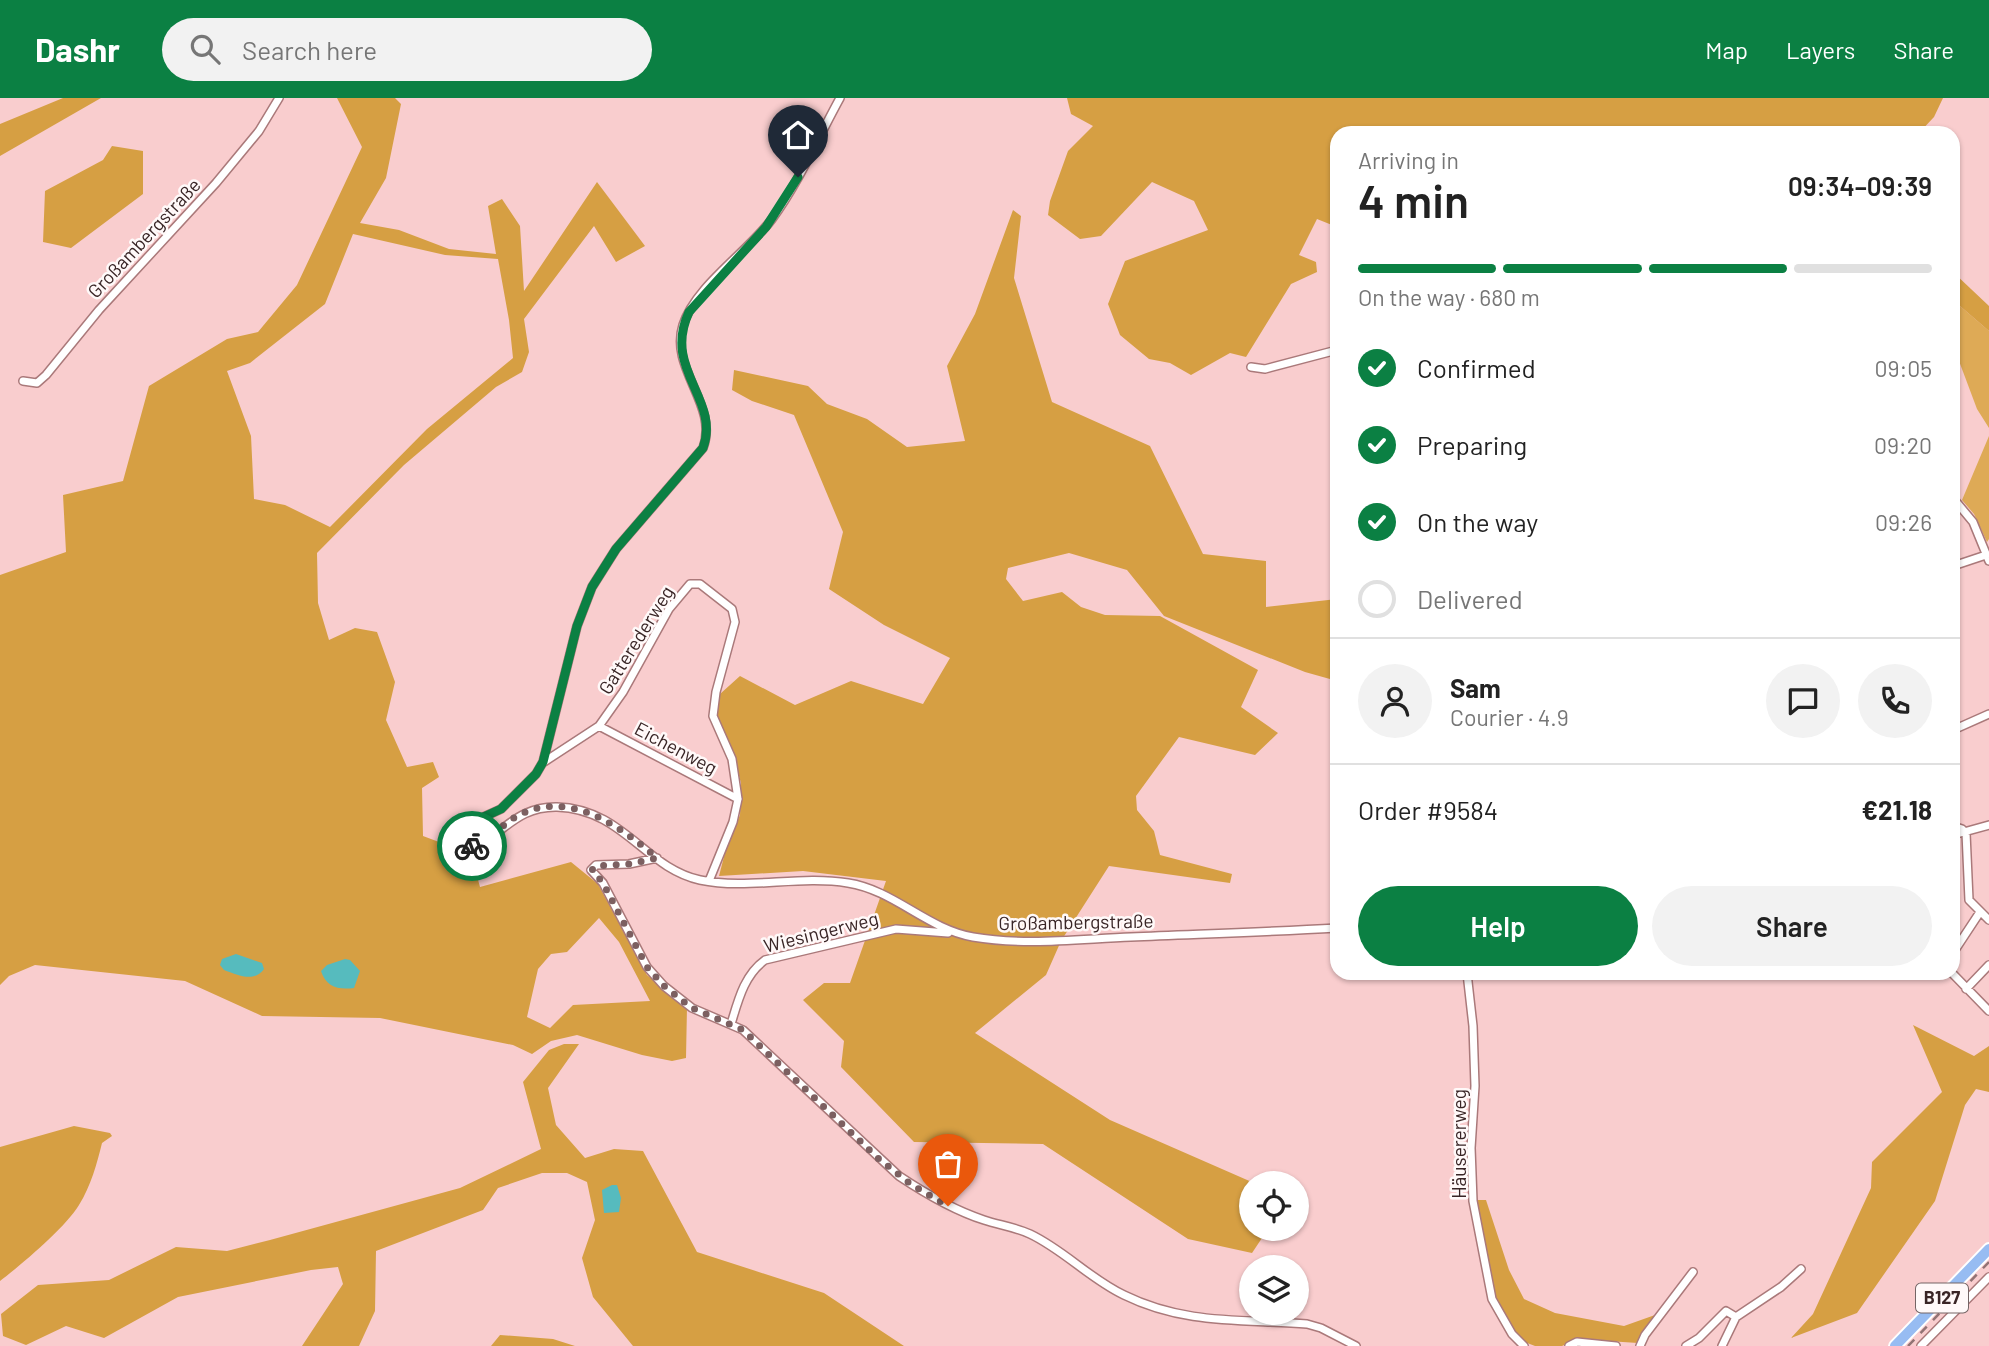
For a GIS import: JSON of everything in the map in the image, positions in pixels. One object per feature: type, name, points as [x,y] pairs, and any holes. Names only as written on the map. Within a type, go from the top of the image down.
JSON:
[{"type":"main road","name":"B127","points":[[1895,1346],[1989,1249]]},
{"type":"street","name":"Großambergstraße","points":[[23,381],[37,383],[46,375],[99,310],[216,183],[259,131],[279,98]]},
{"type":"street","name":"Großambergstraße","points":[[840,98],[781,206],[766,227],[696,302],[683,324],[680,346],[683,362],[705,417],[706,441],[703,448],[616,549],[592,587],[577,626],[543,762],[528,784],[501,809],[455,830],[455,842],[462,848],[476,845],[512,819],[531,810],[570,808],[585,811],[614,825],[657,858],[688,876],[722,883],[820,880],[854,884],[885,895],[932,923],[957,934],[1016,942],[1330,928]]},
{"type":"street","points":[[1251,368],[1265,369],[1330,351]]},
{"type":"street","points":[[1960,506],[1973,522],[1988,558],[1960,564]]},
{"type":"street","name":"Gatterederweg","points":[[543,762],[599,726],[623,692],[669,609],[690,584],[699,584],[732,610],[735,622],[716,692],[713,716],[732,760],[738,799],[733,822],[709,881]]},
{"type":"street","points":[[1960,727],[1989,714]]},
{"type":"street","name":"Eichenweg","points":[[599,726],[738,799]]},
{"type":"street","points":[[1960,834],[1989,825]]},
{"type":"street","points":[[1960,828],[1966,833],[1969,900],[1989,920]]},
{"type":"street","points":[[657,858],[629,864],[596,866],[592,870],[603,883],[647,967],[664,986],[692,1008],[731,1024],[759,1044],[793,1080],[899,1176],[948,1206],[988,1222],[1026,1232],[1062,1251],[1124,1295],[1175,1315],[1307,1324],[1356,1346]]},
{"type":"street","points":[[1960,942],[1980,912]]},
{"type":"street","name":"Wiesingerweg","points":[[731,1024],[747,979],[756,966],[765,960],[896,929],[957,934]]},
{"type":"street","points":[[1966,989],[1989,965]]},
{"type":"street","name":"Häusererweg","points":[[1468,980],[1475,1086],[1471,1148],[1473,1201],[1492,1299],[1512,1334],[1524,1346]]},
{"type":"street","points":[[1958,980],[1989,1010]]},
{"type":"street","points":[[1723,1346],[1736,1317],[1781,1287],[1801,1269]]},
{"type":"street","points":[[1640,1346],[1645,1335],[1693,1272]]},
{"type":"street","points":[[1921,1346],[1989,1277]]},
{"type":"street","points":[[1686,1346],[1699,1338],[1726,1311],[1736,1317]]},
{"type":"street","points":[[1569,1346],[1577,1342],[1616,1346]]},
{"type":"shaded area","points":[[63,98],[101,98],[0,156],[0,124]]},
{"type":"shaded area","points":[[337,98],[395,98],[401,104],[386,178],[360,223],[399,230],[449,249],[496,254],[488,206],[502,199],[520,226],[524,291],[597,182],[645,246],[616,262],[594,226],[524,319],[529,352],[522,372],[496,387],[404,465],[317,553],[318,603],[329,640],[355,628],[377,632],[395,682],[386,720],[407,767],[433,762],[439,777],[422,788],[423,836],[471,854],[480,887],[571,862],[598,884],[647,975],[687,1007],[686,1058],[672,1061],[642,1055],[577,1035],[551,1041],[532,1054],[513,1045],[380,1018],[262,1016],[185,981],[35,965],[9,976],[0,985],[0,575],[66,552],[63,495],[123,481],[149,386],[227,339],[258,332],[297,285],[362,147]],"holes":[[[353,234],[445,255],[498,259],[513,358],[427,429],[330,527],[285,505],[254,499],[251,436],[227,371],[250,363],[325,304]],[[599,918],[619,942],[650,1001],[573,1005],[550,1028],[527,1017],[538,969],[551,954],[567,952]]]},
{"type":"shaded area","points":[[1067,98],[1943,98],[1934,117],[1926,126],[1330,126],[1330,224],[1317,219],[1299,255],[1316,262],[1317,272],[1291,284],[1246,357],[1230,353],[1191,375],[1170,363],[1149,359],[1120,335],[1108,304],[1125,261],[1208,230],[1194,201],[1152,182],[1101,236],[1080,239],[1048,215],[1050,201],[1068,151],[1093,126],[1071,114]]},
{"type":"shaded area","points":[[112,146],[143,151],[143,194],[71,248],[43,242],[45,191],[103,160]]},
{"type":"shaded area","points":[[1013,210],[1021,216],[1014,278],[1052,402],[1150,446],[1203,554],[1266,561],[1266,607],[1330,600],[1330,679],[1305,672],[1164,616],[1127,570],[1069,553],[1008,568],[1006,579],[1023,601],[1062,592],[1081,607],[1105,615],[1160,616],[1258,670],[1241,707],[1278,733],[1255,755],[1179,737],[1136,796],[1137,810],[1154,831],[1160,855],[1232,874],[1230,883],[1109,866],[1061,941],[1046,975],[975,1033],[1110,1120],[1239,1176],[1239,1241],[1260,1241],[1252,1253],[1188,1239],[1043,1144],[914,1142],[841,1067],[844,1041],[803,1000],[824,983],[850,983],[886,881],[803,871],[719,876],[727,845],[740,815],[741,783],[729,741],[716,715],[720,694],[740,676],[795,705],[851,681],[923,704],[950,658],[884,625],[829,589],[843,532],[794,415],[752,401],[732,390],[734,370],[808,386],[827,404],[867,419],[907,447],[965,441],[947,366],[975,314]]},
{"type":"shaded area","points":[[1960,279],[1989,306],[1989,331],[1960,306]]},
{"type":"shaded area","points":[[1960,306],[1989,331],[1989,428],[1977,409],[1960,364]]},
{"type":"shaded area","points":[[1989,436],[1987,542],[1974,514],[1962,500]]},
{"type":"shaded area","points":[[1913,1025],[1974,1056],[1989,1046],[1989,1092],[1976,1089],[1965,1105],[1935,1201],[1857,1313],[1791,1338],[1813,1314],[1871,1188],[1872,1162],[1942,1092]]},
{"type":"shaded area","points":[[564,1044],[579,1044],[548,1088],[556,1125],[585,1158],[614,1149],[643,1151],[697,1252],[824,1293],[904,1346],[633,1346],[593,1297],[582,1258],[595,1220],[587,1182],[567,1173],[542,1173],[498,1188],[483,1210],[376,1251],[375,1311],[359,1346],[302,1346],[343,1284],[338,1267],[178,1297],[104,1338],[66,1326],[26,1345],[3,1336],[1,1314],[38,1285],[109,1280],[176,1247],[227,1251],[270,1240],[460,1188],[541,1149],[523,1082],[549,1050]]},
{"type":"shaded area","points":[[74,1126],[110,1133],[112,1136],[102,1143],[87,1190],[79,1205],[54,1235],[0,1281],[0,1147]]},
{"type":"shaded area","points":[[1476,1200],[1486,1200],[1509,1270],[1524,1299],[1555,1313],[1624,1326],[1655,1315],[1638,1343],[1577,1339],[1562,1346],[1535,1346],[1522,1341],[1500,1311],[1494,1296]]},
{"type":"shaded area","points":[[500,1335],[553,1339],[575,1346],[491,1346]]},
{"type":"water","points":[[236,954],[262,963],[264,969],[251,977],[224,970],[220,965],[222,959]]},
{"type":"water","points":[[350,960],[360,971],[354,988],[329,984],[321,971],[327,965]]},
{"type":"water","points":[[617,1185],[621,1198],[619,1212],[604,1213],[602,1190]]},
{"type":"railway","points":[[1908,1346],[1989,1262]]},
{"type":"way so far","points":[[472,846],[521,814],[543,807],[585,811],[628,834],[657,858],[629,864],[596,866],[592,870],[603,883],[647,967],[664,986],[692,1008],[743,1030],[879,1159],[925,1194],[948,1206]]},
{"type":"route","points":[[472,846],[462,848],[455,842],[455,830],[501,809],[528,784],[543,762],[582,612],[603,567],[703,448],[706,441],[705,417],[683,362],[680,346],[683,324],[707,289],[766,227],[798,177]]}]
